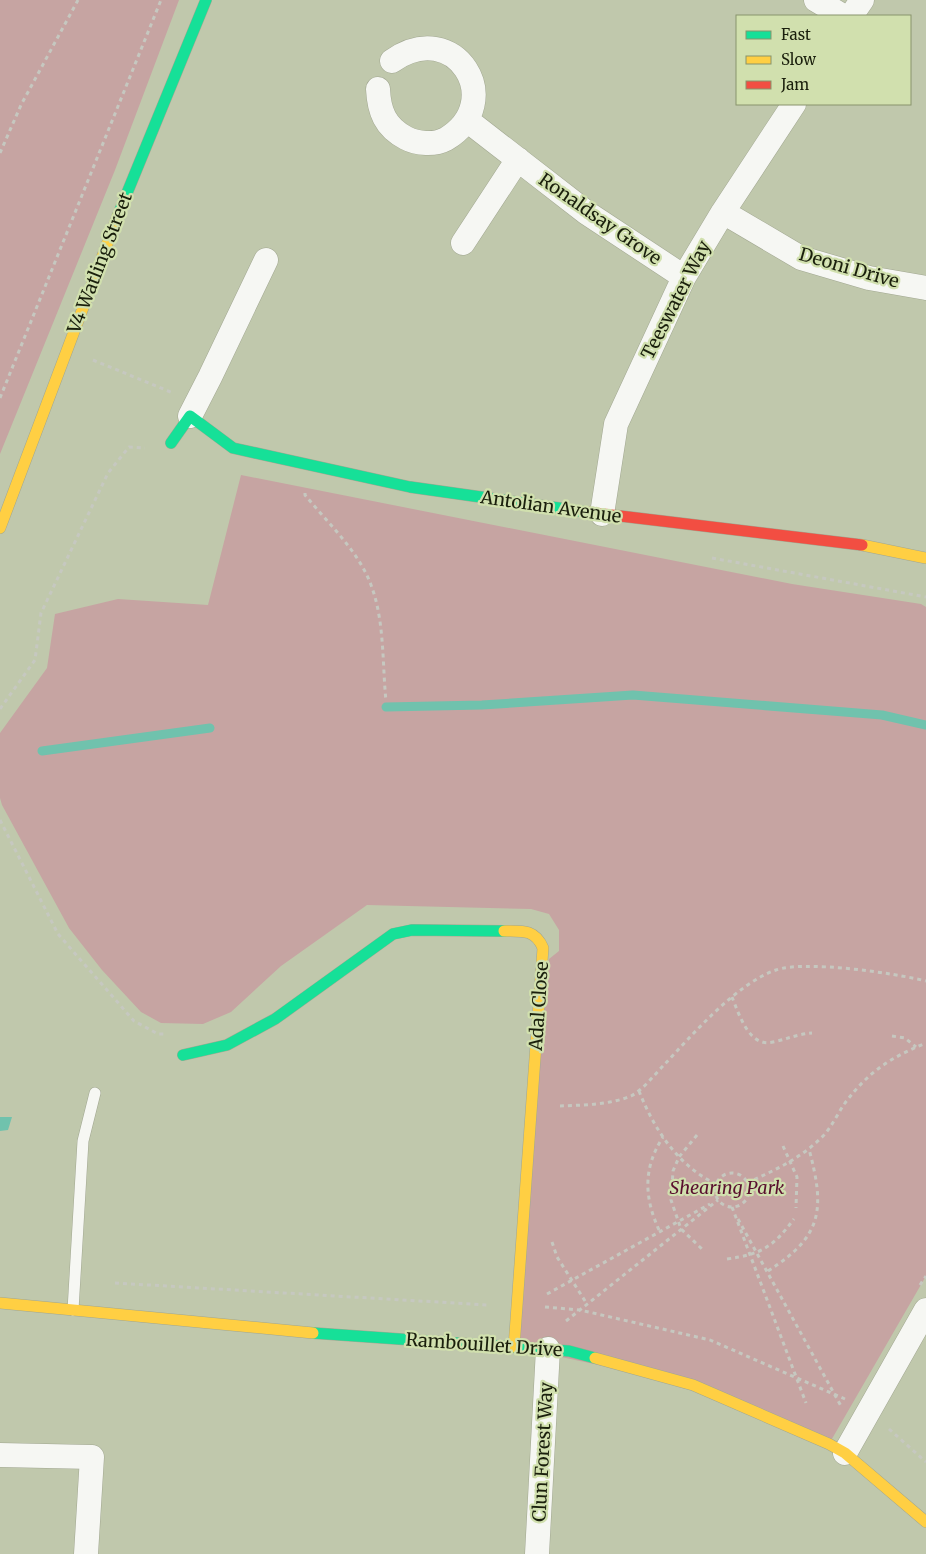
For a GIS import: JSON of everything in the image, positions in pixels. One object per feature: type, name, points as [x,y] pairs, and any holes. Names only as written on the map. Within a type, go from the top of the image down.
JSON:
[{"type":"street","name":"V4 Watling Street","points":[[0,528],[137,166],[206,0]]},
{"type":"street","points":[[816,0],[842,15]]},
{"type":"street","points":[[852,15],[862,0]]},
{"type":"street","points":[[378,89],[379,105],[385,121],[396,133],[410,141],[426,144],[443,141],[457,132],[467,120],[473,105],[474,90],[470,75],[455,58],[435,48],[420,47],[404,52],[392,61]]},
{"type":"street","name":"Teeswater Way","points":[[602,514],[616,424],[684,277],[723,212],[793,105]]},
{"type":"street","name":"Ronaldsay Grove","points":[[467,120],[587,213],[684,277]]},
{"type":"street","points":[[463,243],[518,159]]},
{"type":"street","name":"Deoni Drive","points":[[723,212],[801,258],[869,278],[926,288]]},
{"type":"street","points":[[171,443],[190,416],[266,260]]},
{"type":"street","name":"Antolian Avenue","points":[[190,416],[233,448],[410,487],[602,514],[877,547],[926,558]]},
{"type":"street","name":"Adal Close","points":[[183,1055],[227,1046],[275,1019],[393,934],[412,930],[529,931],[539,939],[543,948],[514,1347]]},
{"type":"street","name":"Rambouillet Drive","points":[[0,1303],[73,1312],[288,1331],[569,1351],[618,1362],[693,1384],[845,1453],[926,1522]]},
{"type":"street","points":[[845,1453],[926,1310]]},
{"type":"street","name":"Clun Forest Way","points":[[537,1554],[540,1349]]},
{"type":"street","points":[[0,1454],[92,1457],[86,1554]]},
{"type":"lane","points":[[73,1312],[82,1141],[95,1093]]},
{"type":"path","points":[[0,153],[21,105],[78,0]]},
{"type":"path","points":[[0,398],[161,0]]},
{"type":"path","points":[[0,709],[35,660],[41,613],[108,473],[129,447],[148,448]]},
{"type":"path","points":[[306,487],[305,495],[359,561],[370,581],[378,607],[386,701]]},
{"type":"path","points":[[0,820],[58,934],[134,1021],[158,1034],[168,1034]]},
{"type":"path","points":[[554,1106],[607,1103],[632,1096],[695,1031],[732,997],[764,975],[787,968],[823,967],[901,975],[926,981]]},
{"type":"path","points":[[732,997],[746,1028],[759,1041],[771,1043],[799,1034],[812,1033]]},
{"type":"path","points":[[892,1036],[905,1038],[916,1047]]},
{"type":"path","points":[[747,1183],[809,1149],[825,1134],[860,1084],[883,1063],[926,1043]]},
{"type":"path","points":[[639,1090],[649,1115],[679,1157],[700,1176],[716,1184]]},
{"type":"path","points":[[697,1135],[679,1157],[671,1182],[671,1200],[681,1229],[702,1249]]},
{"type":"path","points":[[659,1230],[648,1198],[648,1174],[652,1154],[663,1137]]},
{"type":"path","points":[[782,1146],[797,1177],[796,1208]]},
{"type":"path","points":[[768,1271],[788,1258],[803,1243],[814,1225],[819,1204],[817,1181],[809,1149]]},
{"type":"path","points":[[734,1173],[744,1178],[747,1183],[746,1199],[732,1207],[726,1206],[718,1200],[714,1189],[716,1184],[723,1175],[734,1173]]},
{"type":"path","points":[[516,1312],[659,1230],[718,1200]]},
{"type":"path","points":[[540,1349],[587,1304],[718,1200]]},
{"type":"path","points":[[732,1207],[843,1408]]},
{"type":"path","points":[[732,1207],[821,1441]]},
{"type":"path","points":[[727,1259],[750,1255],[776,1242],[794,1219]]},
{"type":"path","points":[[551,1239],[553,1248],[587,1304]]},
{"type":"green space","points":[[0,0],[179,0],[115,170],[0,454]]},
{"type":"green space","name":"Shearing Park","points":[[241,475],[792,584],[921,604],[926,607],[926,1276],[829,1444],[693,1385],[514,1347],[549,959],[559,951],[559,930],[549,914],[531,909],[367,905],[281,966],[231,1012],[203,1024],[161,1023],[141,1012],[102,970],[69,928],[2,805],[0,798],[0,733],[47,668],[55,614],[118,599],[208,605]]},
{"type":"water","points":[[0,1117],[12,1117],[8,1130],[0,1131]]},
{"type":"waterway","points":[[386,707],[482,705],[633,695],[882,715],[926,725]]},
{"type":"waterway","points":[[42,751],[210,728]]},
{"type":"traffic: fast","points":[[118,215],[206,0]]},
{"type":"traffic: fast","points":[[171,443],[190,416],[233,448],[410,487],[587,512]]},
{"type":"traffic: fast","points":[[183,1055],[227,1045],[275,1019],[393,934],[412,930],[504,931]]},
{"type":"traffic: fast","points":[[313,1333],[569,1351],[595,1358]]},
{"type":"traffic: slow","points":[[0,528],[118,215]]},
{"type":"traffic: slow","points":[[862,545],[926,558]]},
{"type":"traffic: slow","points":[[504,931],[522,931],[532,934],[543,948],[514,1347]]},
{"type":"traffic: slow","points":[[0,1303],[313,1333]]},
{"type":"traffic: slow","points":[[595,1358],[693,1385],[829,1444],[845,1453],[926,1522]]},
{"type":"traffic: jam","points":[[587,512],[862,545]]}]
